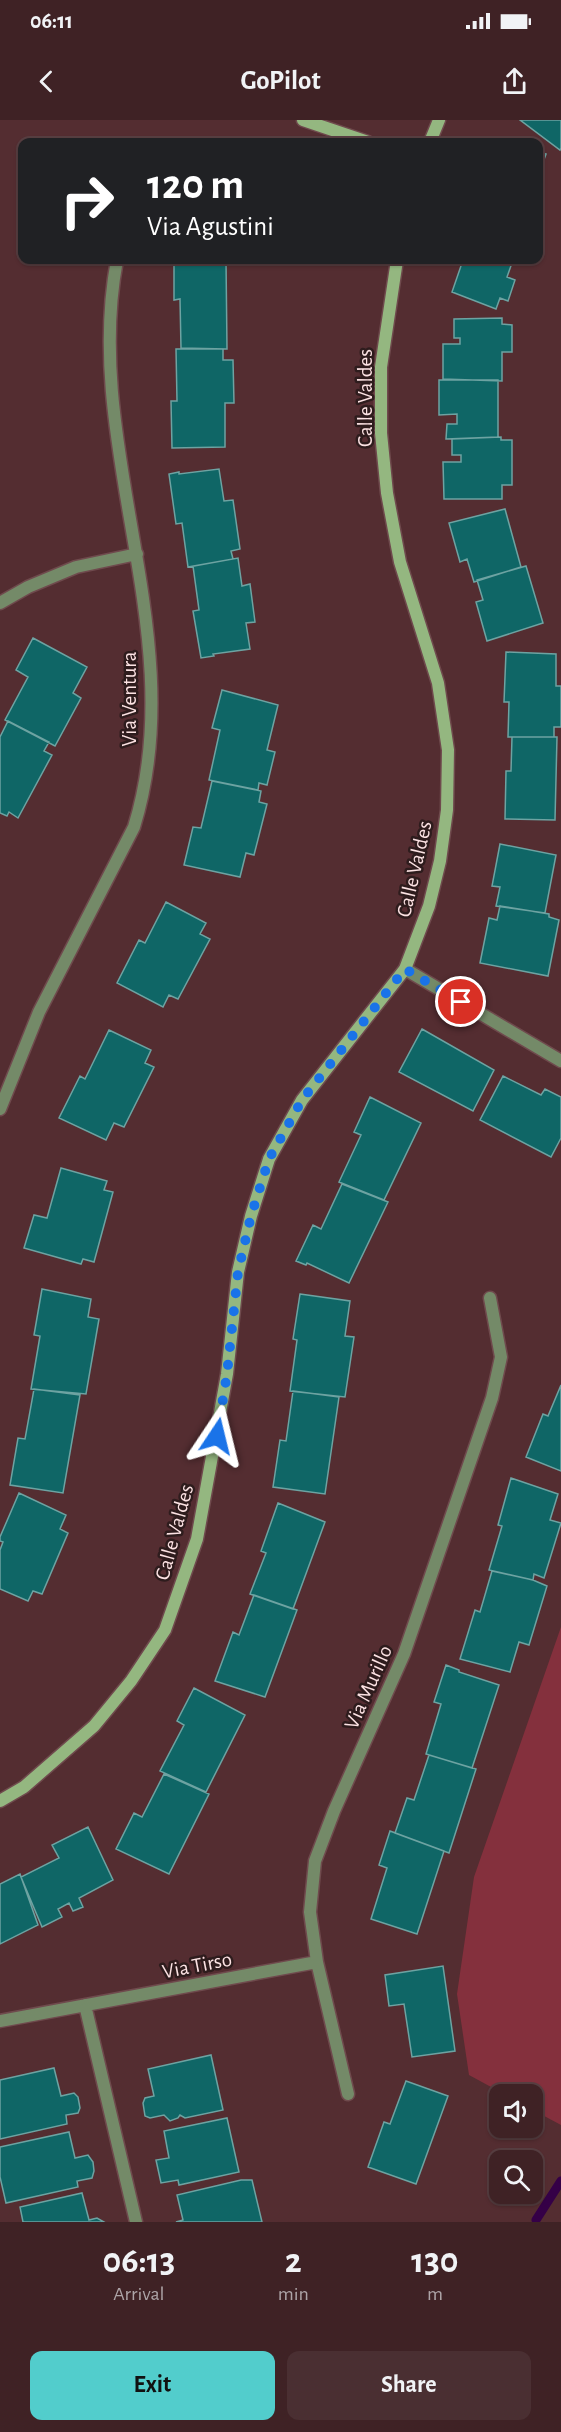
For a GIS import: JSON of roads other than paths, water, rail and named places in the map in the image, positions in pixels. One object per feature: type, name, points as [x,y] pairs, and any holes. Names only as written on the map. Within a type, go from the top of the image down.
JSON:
[{"type":"street","points":[[303,120],[356,138]]},
{"type":"street","points":[[432,138],[439,120]]},
{"type":"street","name":"Via Ventura","points":[[0,1110],[39,1012],[134,827],[148,764],[152,686],[145,608],[111,396],[109,334],[112,284],[116,264]]},
{"type":"street","name":"Calle Valdes","points":[[0,1801],[24,1787],[94,1726],[131,1681],[165,1630],[197,1539],[227,1374],[238,1272],[251,1216],[269,1159],[302,1100],[405,969],[429,906],[440,861],[447,810],[448,750],[438,683],[400,562],[387,493],[381,434],[381,367],[397,264]]},
{"type":"street","points":[[0,603],[28,587],[76,567],[137,554]]},
{"type":"street","points":[[405,969],[561,1061]]},
{"type":"street","name":"Via Murillo","points":[[348,2094],[317,1962],[310,1912],[315,1861],[334,1811],[405,1654],[492,1398],[501,1357],[490,1298]]},
{"type":"street","name":"Via Tirso","points":[[0,2021],[317,1962]]},
{"type":"street","points":[[85,2006],[136,2222]]},
{"type":"waterway","points":[[536,2220],[561,2181]]}]
